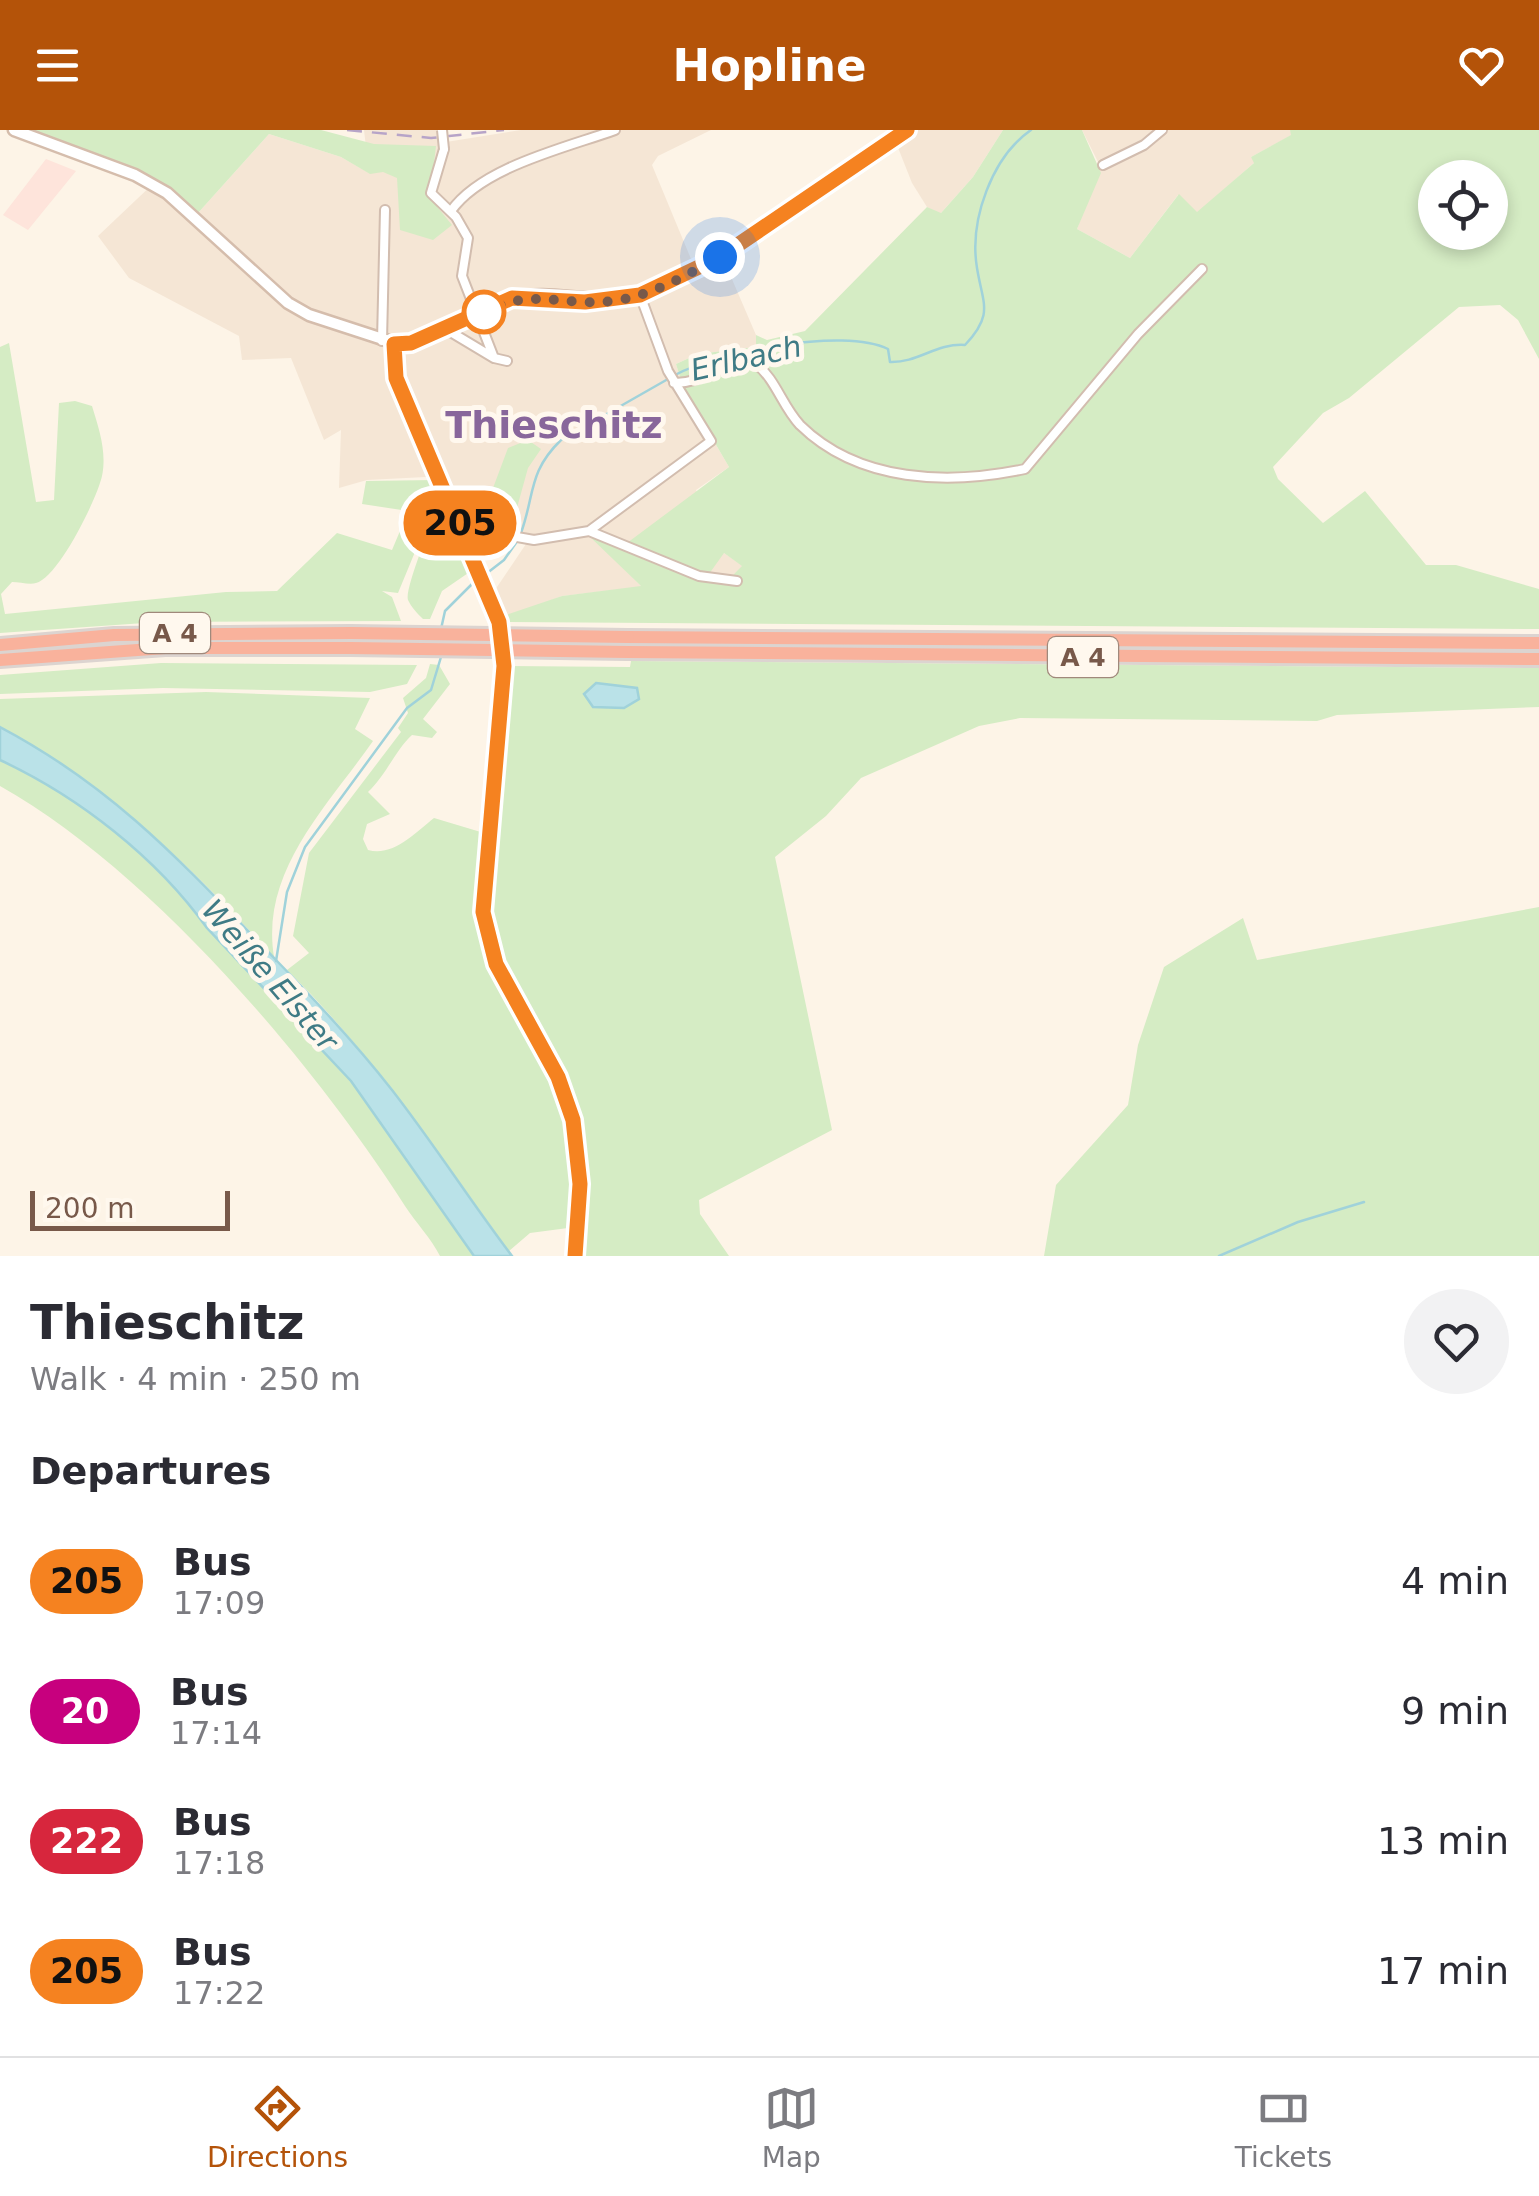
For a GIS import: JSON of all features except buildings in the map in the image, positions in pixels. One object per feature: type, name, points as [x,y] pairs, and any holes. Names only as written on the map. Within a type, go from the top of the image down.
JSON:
[{"type":"highway","name":"A 4","points":[[0,644],[114,635],[350,633],[1539,643]]},
{"type":"highway","name":"A 4","points":[[0,660],[166,648],[1539,660]]},
{"type":"main road","points":[[14,130],[133,174],[167,193],[288,303],[388,343],[411,343],[512,298],[585,302],[640,295],[720,257],[907,130]]},
{"type":"main road","points":[[388,343],[396,378],[499,622]]},
{"type":"main road","points":[[504,666],[483,912],[496,964],[558,1077],[573,1120],[580,1184],[576,1256]]},
{"type":"street","points":[[442,130],[444,149],[431,193],[451,212],[468,238],[462,276],[494,358]]},
{"type":"street","points":[[451,212],[464,193],[560,146],[615,130]]},
{"type":"street","points":[[1103,165],[1144,145],[1162,130]]},
{"type":"street","points":[[385,210],[388,343]]},
{"type":"street","points":[[672,377],[692,384],[733,364],[755,364],[769,376],[792,416],[821,444],[882,471],[934,477],[1025,469],[1138,334],[1202,269]]},
{"type":"street","points":[[589,531],[711,441],[672,377],[640,295]]},
{"type":"street","points":[[444,328],[494,358],[507,361]]},
{"type":"street","points":[[462,527],[520,538],[589,531],[698,576],[737,581]]},
{"type":"shaded area","points":[[364,130],[445,130],[446,142],[521,130],[711,130],[658,156],[652,165],[691,259],[719,249],[756,335],[756,347],[698,354],[676,364],[684,390],[729,467],[696,490],[724,553],[743,566],[731,577],[698,578],[591,536],[642,587],[562,596],[507,618],[495,590],[530,538],[477,527],[467,518],[445,476],[367,480],[339,488],[341,430],[324,440],[291,358],[242,360],[239,336],[129,278],[98,236],[156,181],[198,213],[269,134],[341,157],[369,173]]},
{"type":"shaded area","points":[[891,130],[1003,130],[973,177],[940,214],[927,207],[912,183]]},
{"type":"shaded area","points":[[1082,130],[1290,130],[1292,135],[1251,157],[1255,162],[1197,213],[1178,195],[1130,258],[1077,229],[1100,166]]},
{"type":"shaded area","points":[[46,159],[76,171],[28,230],[3,215]]},
{"type":"green space","points":[[27,130],[321,130],[374,144],[436,146],[430,198],[452,225],[433,240],[400,230],[397,178],[383,172],[370,174],[341,157],[269,134],[198,213],[156,181]]},
{"type":"green space","points":[[891,130],[895,143],[724,260],[719,249]]},
{"type":"green space","points":[[1003,130],[1082,130],[1101,173],[1077,229],[1130,258],[1179,194],[1197,212],[1254,163],[1251,157],[1291,135],[1290,130],[1539,130],[1539,359],[1518,320],[1500,305],[1459,307],[1349,398],[1323,413],[1273,467],[1278,479],[1323,523],[1365,491],[1426,565],[1456,565],[1539,589],[1539,629],[504,622],[503,616],[562,596],[641,586],[588,535],[698,578],[731,577],[742,566],[724,553],[709,574],[699,573],[627,543],[729,467],[684,390],[676,364],[698,354],[756,347],[756,335],[767,340],[805,331],[927,207],[941,213],[973,177]]},
{"type":"green space","points":[[9,343],[36,502],[54,500],[59,403],[75,401],[92,406],[104,458],[99,487],[65,553],[36,583],[12,582],[1,594],[5,614],[226,592],[277,591],[337,533],[392,550],[400,531],[422,535],[398,593],[382,591],[392,597],[401,621],[159,622],[0,633],[0,347]]},
{"type":"green space","points":[[528,440],[541,449],[528,468],[510,533],[477,527],[467,518],[493,488],[508,448]]},
{"type":"green space","points":[[434,480],[428,514],[362,504],[366,481]]},
{"type":"green space","points":[[443,499],[474,569],[442,591],[430,619],[423,619],[409,603],[408,593],[438,501]]},
{"type":"green space","points":[[631,661],[1539,668],[1539,707],[1337,715],[1317,721],[1020,718],[979,726],[861,778],[826,816],[775,857],[832,1130],[699,1200],[700,1214],[729,1256],[579,1256],[585,1195],[578,1124],[513,989],[488,901],[507,666],[630,667]]},
{"type":"green space","points":[[161,663],[417,665],[407,684],[370,692],[163,688],[0,694],[0,675]]},
{"type":"green space","points":[[430,664],[439,665],[450,684],[423,719],[437,732],[432,738],[412,735],[368,792],[390,814],[367,824],[363,839],[368,850],[386,850],[434,818],[484,833],[483,934],[492,973],[553,1084],[566,1124],[572,1165],[568,1228],[530,1233],[509,1251],[377,1071],[287,970],[309,953],[293,936],[309,853],[401,732],[398,728],[408,713],[403,698],[426,678]]},
{"type":"green space","points":[[206,692],[370,698],[355,729],[373,741],[318,816],[287,868],[272,926],[274,957],[147,830],[77,775],[0,727],[0,699]]},
{"type":"green space","points":[[0,760],[87,811],[164,877],[351,1081],[474,1256],[440,1256],[324,1091],[276,1032],[170,918],[114,867],[57,822],[0,786]]},
{"type":"green space","points":[[1539,907],[1539,1256],[1044,1256],[1056,1185],[1128,1105],[1138,1045],[1164,967],[1243,918],[1257,960]]},
{"type":"water","points":[[596,683],[637,688],[639,699],[624,708],[593,707],[584,694]]},
{"type":"water","name":"Weiße Elster","points":[[0,727],[80,776],[115,803],[243,926],[378,1073],[512,1256],[474,1256],[351,1081],[140,853],[87,811],[0,760]]},
{"type":"waterway","name":"Erlbach","points":[[675,375],[720,358],[812,341],[868,343],[888,349],[890,362],[965,345],[980,325],[984,309],[975,249],[980,210],[1005,156],[1031,130]]},
{"type":"waterway","name":"Erlbach","points":[[521,533],[538,473],[561,440],[668,379]]},
{"type":"waterway","name":"Erlbach","points":[[482,577],[504,560],[518,540]]},
{"type":"waterway","name":"Erlbach","points":[[441,629],[445,611],[475,581]]},
{"type":"waterway","name":"Erlbach","points":[[276,961],[287,892],[305,847],[407,708],[431,690],[441,657]]},
{"type":"waterway","points":[[1219,1256],[1298,1222],[1364,1202]]},
{"type":"railway","points":[[347,130],[431,138],[504,130]]},
{"type":"bus line","name":"205","points":[[575,1256],[580,1164],[573,1120],[558,1077],[496,964],[483,912],[504,666],[499,622],[396,378],[394,344],[411,343],[512,298],[532,296],[585,302],[640,295],[720,257],[907,130]]},
{"type":"district","name":"Thieschitz","points":[[554,425]]},
{"type":"route","points":[[484,312],[512,298],[532,296],[585,302],[640,295],[720,257]]}]
